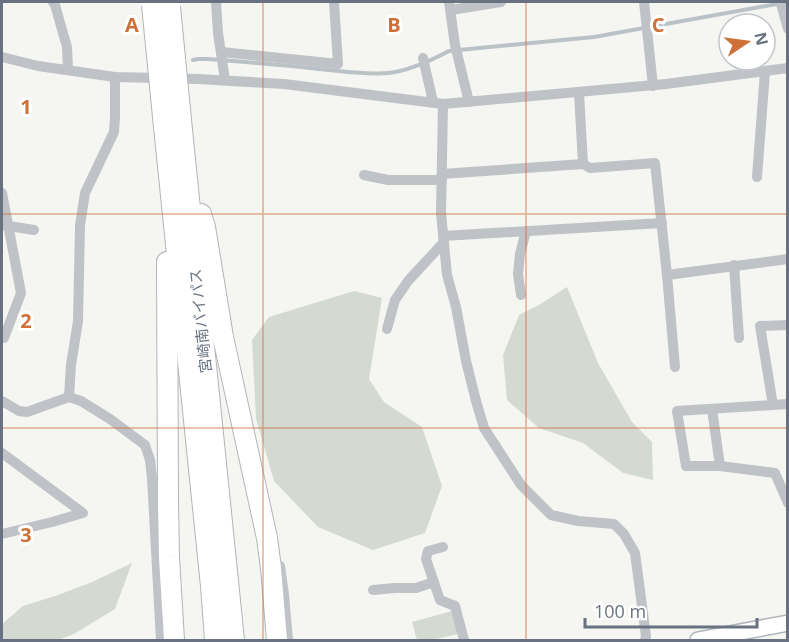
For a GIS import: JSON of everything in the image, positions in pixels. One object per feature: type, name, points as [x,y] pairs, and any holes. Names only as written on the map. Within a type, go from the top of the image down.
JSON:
[{"type":"highway","name":"宮崎南バイパス","points":[[161,4],[177,166],[234,640]]},
{"type":"highway","name":"宮崎南バイパス","points":[[177,166],[214,640]]},
{"type":"highway","points":[[174,640],[169,557],[165,207],[177,166]]},
{"type":"highway","points":[[177,166],[205,227],[226,349],[267,538],[272,568],[277,640]]},
{"type":"main road","points":[[698,640],[788,623]]},
{"type":"street","points":[[53,2],[68,47],[68,70]]},
{"type":"street","points":[[216,2],[225,80]]},
{"type":"street","points":[[221,52],[338,64],[334,2]]},
{"type":"street","points":[[469,102],[456,50],[450,6],[501,2]]},
{"type":"street","points":[[644,2],[654,86]]},
{"type":"street","points":[[782,2],[788,29]]},
{"type":"street","points":[[2,57],[38,66],[115,77],[284,84],[438,103],[654,86],[765,72],[757,177]]},
{"type":"street","points":[[424,61],[438,103],[442,177],[441,213],[447,275],[456,307],[468,371],[484,428],[521,485],[551,515],[578,521],[614,524],[624,534],[635,553],[641,587],[645,640]]},
{"type":"street","points":[[69,397],[78,321],[80,225],[86,193],[114,132],[115,77]]},
{"type":"street","points":[[579,93],[583,164]]},
{"type":"street","points":[[364,175],[388,180],[583,164],[590,168],[655,163],[675,367]]},
{"type":"street","points":[[2,193],[4,225],[21,293],[2,337]]},
{"type":"street","points":[[71,214],[83,205]]},
{"type":"street","points":[[387,329],[395,300],[443,239],[526,231],[662,223]]},
{"type":"street","points":[[4,225],[34,230]]},
{"type":"street","points":[[521,295],[518,274],[519,254],[526,231]]},
{"type":"street","points":[[667,275],[788,259]]},
{"type":"street","points":[[734,266],[739,338]]},
{"type":"street","points":[[773,405],[760,326],[788,325]]},
{"type":"street","points":[[2,401],[19,411],[27,412],[69,397],[81,401],[110,419],[145,445],[152,478],[161,640]]},
{"type":"street","points":[[788,404],[677,411],[686,466],[720,466],[775,473],[788,503]]},
{"type":"street","points":[[712,409],[720,466]]},
{"type":"street","points":[[2,453],[83,513],[2,534]]},
{"type":"street","points":[[443,547],[428,551],[426,559],[440,600],[455,606],[464,640]]},
{"type":"street","points":[[278,554],[288,640]]},
{"type":"street","points":[[373,590],[416,588],[434,582]]},
{"type":"shaded area","points":[[567,287],[598,363],[632,422],[652,442],[653,480],[623,473],[583,443],[539,428],[507,400],[503,355],[519,315]]},
{"type":"shaded area","points":[[354,291],[382,298],[369,379],[384,402],[422,427],[442,486],[425,533],[373,550],[318,527],[274,481],[256,419],[252,340],[269,317]]},
{"type":"shaded area","points":[[132,563],[115,609],[74,634],[58,640],[2,640],[2,624],[23,606],[92,582]]},
{"type":"shaded area","points":[[452,611],[458,634],[432,640],[417,640],[412,622]]},
{"type":"waterway","points":[[193,60],[208,59],[371,74],[388,73],[412,68],[449,51],[594,37],[788,2]]}]
